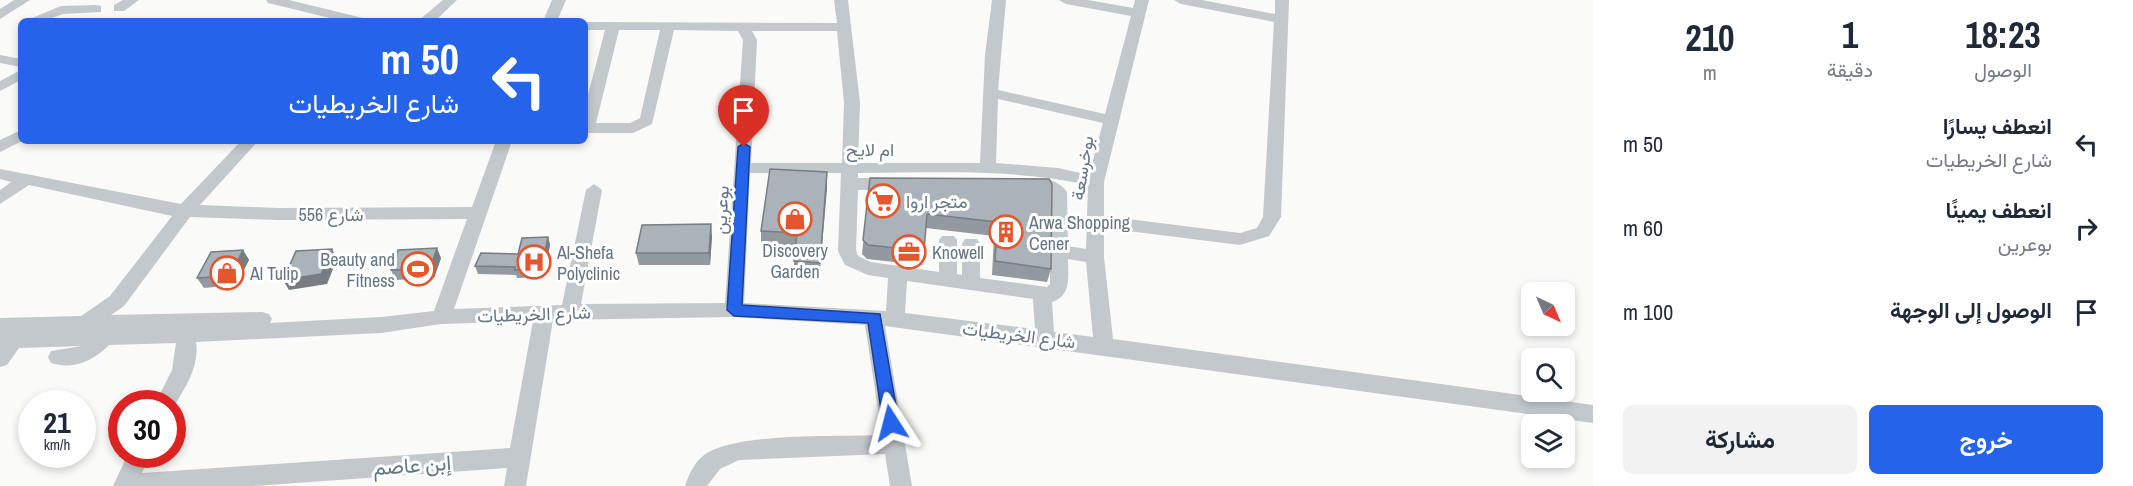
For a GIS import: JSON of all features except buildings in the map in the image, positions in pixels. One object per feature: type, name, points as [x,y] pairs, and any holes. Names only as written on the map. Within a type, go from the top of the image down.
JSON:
[{"type":"street","points":[[2,0],[21,10]]},
{"type":"street","points":[[119,9],[132,0]]},
{"type":"street","points":[[273,0],[346,18]]},
{"type":"street","points":[[430,18],[450,0]]},
{"type":"street","points":[[551,18],[559,0]]},
{"type":"street","points":[[841,0],[852,103],[849,176],[848,256],[861,267],[898,273],[1042,296],[1051,295],[1058,290],[1059,192],[1049,185],[849,176]]},
{"type":"street","points":[[993,168],[990,93],[999,0]]},
{"type":"street","points":[[1066,0],[1141,6]]},
{"type":"street","points":[[1180,0],[1281,20]]},
{"type":"street","points":[[1094,221],[1232,239],[1256,236],[1267,228],[1272,217],[1282,0]]},
{"type":"street","name":"بوخرسعة","points":[[1104,346],[1095,257],[1094,221],[1097,175],[1141,6]]},
{"type":"street","points":[[39,18],[56,11],[96,9]]},
{"type":"street","points":[[0,15],[21,10]]},
{"type":"street","points":[[588,26],[668,26],[751,31],[843,27]]},
{"type":"street","points":[[588,120],[613,26]]},
{"type":"street","points":[[588,128],[633,128],[647,121],[668,26]]},
{"type":"street","name":"بوعرين","points":[[734,310],[751,31]]},
{"type":"street","points":[[0,59],[18,64]]},
{"type":"street","points":[[0,87],[18,67]]},
{"type":"street","points":[[990,93],[1111,120]]},
{"type":"street","points":[[0,147],[18,137]]},
{"type":"street","points":[[84,324],[117,301],[185,211],[242,144]]},
{"type":"street","points":[[441,317],[503,144]]},
{"type":"street","name":"ام لايح","points":[[743,168],[849,176],[993,168],[1097,175]]},
{"type":"street","name":"شارع 556","points":[[0,174],[140,205],[185,211],[279,214],[478,213]]},
{"type":"street","points":[[0,198],[25,180]]},
{"type":"street","points":[[570,312],[594,190]]},
{"type":"street","points":[[948,240],[948,281]]},
{"type":"street","points":[[970,284],[971,244]]},
{"type":"street","points":[[1059,251],[1095,257]]},
{"type":"street","points":[[898,273],[885,319],[895,444],[901,486]]},
{"type":"street","points":[[1042,296],[1046,338]]},
{"type":"street","points":[[58,357],[86,355],[94,350],[119,323],[117,301]]},
{"type":"street","name":"شارع الخريطيات","points":[[9,333],[84,324],[384,315],[441,317],[570,312],[734,310],[885,319],[1046,338],[1593,414]]},
{"type":"street","points":[[515,486],[544,313]]},
{"type":"street","name":"شارع الخريطيات","points":[[9,333],[103,338],[381,325],[441,317]]},
{"type":"street","points":[[0,359],[9,333]]},
{"type":"street","points":[[185,364],[221,333]]},
{"type":"street","points":[[172,390],[185,364],[188,351],[183,335]]},
{"type":"street","points":[[696,486],[707,466],[722,456],[739,450],[895,444]]},
{"type":"street","name":"إبن عاصم","points":[[124,485],[520,457]]},
{"type":"street","points":[[124,485],[133,468]]},
{"type":"place","name":"متجر اروا","points":[[883,201]]},
{"type":"place","name":"Discovery Garden","points":[[795,219]]},
{"type":"place","name":"Arwa Shopping Cener","points":[[1006,232]]},
{"type":"place","name":"Knowell","points":[[909,252]]},
{"type":"place","name":"Al-Shefa Polyclinic","points":[[534,262]]},
{"type":"place","name":"Beauty and Fitness","points":[[418,269]]},
{"type":"place","name":"Al Tulip","points":[[227,273]]},
{"type":"route","points":[[744,147],[734,310],[874,318],[891,423]]}]
